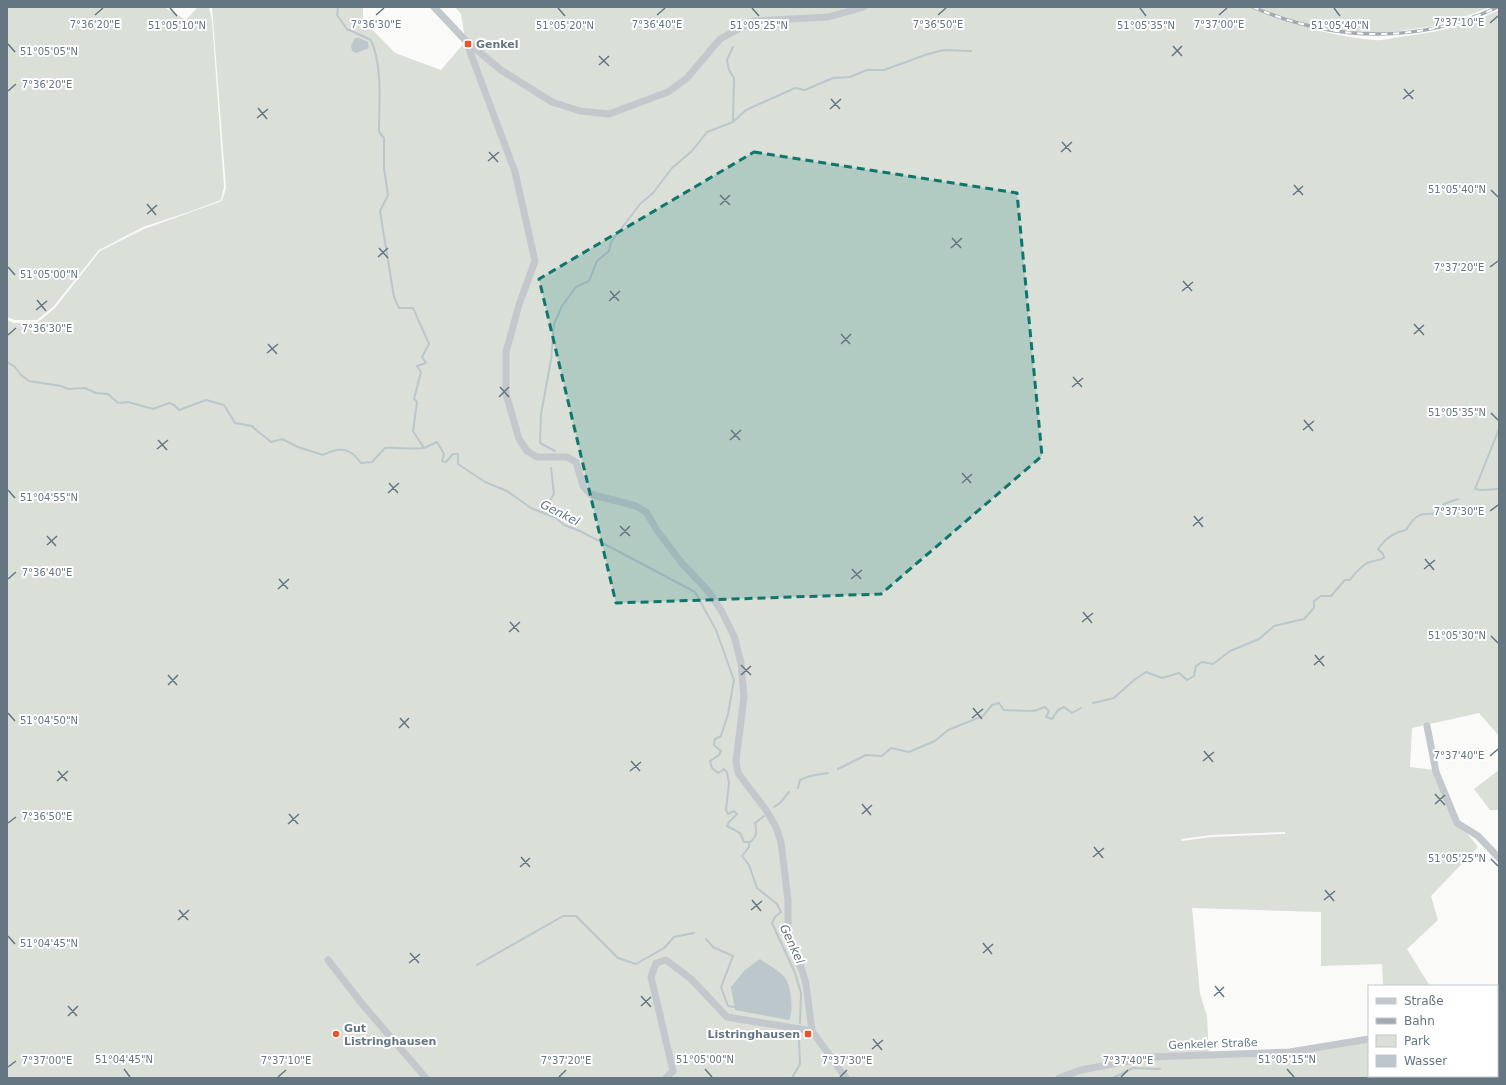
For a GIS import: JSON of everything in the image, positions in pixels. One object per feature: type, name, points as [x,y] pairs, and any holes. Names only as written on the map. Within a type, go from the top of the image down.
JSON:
[{"type":"street","points":[[434,7],[466,41],[501,70],[552,102],[580,111],[609,114],[668,92],[687,78],[720,39],[753,21],[828,17],[864,7]]},
{"type":"street","points":[[466,41],[515,172],[535,261],[519,305],[506,352],[506,394],[519,439],[527,451],[537,457],[567,457],[576,462],[583,486],[590,494],[636,506],[647,513],[656,529],[681,562],[709,592],[722,612],[734,636],[743,677],[744,703],[736,761],[738,774],[766,810],[776,827],[781,842],[788,900],[788,930],[793,950],[802,970],[806,984],[812,1031],[846,1078]]},
{"type":"street","points":[[1427,726],[1436,772],[1457,823],[1478,836],[1499,858]]},
{"type":"street","points":[[328,960],[363,1005],[426,1078]]},
{"type":"street","points":[[666,1078],[673,1071],[651,977],[656,963],[666,960],[691,979],[727,1017],[812,1031]]},
{"type":"street","name":"Genkeler Straße","points":[[1059,1078],[1081,1070],[1150,1058],[1290,1052],[1368,1039]]},
{"type":"highlighted area","points":[[754,152],[1017,193],[1042,456],[881,594],[616,603],[539,279]]},
{"type":"green space","points":[[7,7],[164,7],[186,20],[198,7],[209,7],[212,21],[224,187],[221,200],[143,227],[99,250],[53,307],[37,320],[15,320],[7,317]]},
{"type":"green space","points":[[212,7],[363,7],[363,20],[395,53],[441,70],[465,42],[514,172],[534,261],[505,351],[507,395],[508,353],[536,262],[516,171],[467,43],[552,103],[610,116],[669,93],[721,40],[755,23],[827,18],[869,7],[1251,7],[1296,24],[1343,36],[1378,40],[1425,33],[1463,25],[1499,10],[1499,736],[1479,713],[1412,728],[1410,767],[1435,770],[1462,827],[1478,847],[1431,896],[1438,920],[1407,949],[1429,985],[1383,985],[1382,964],[1321,966],[1321,912],[1192,908],[1200,994],[1207,1016],[1209,1056],[1291,1053],[1368,1040],[1368,1077],[1396,1077],[7,1078],[7,320],[14,323],[38,322],[55,308],[100,251],[144,229],[222,201],[226,188]],"holes":[[[1285,832],[1285,834],[1212,837],[1181,841],[1182,839],[1211,835]]]},
{"type":"green space","points":[[455,7],[860,7],[827,15],[752,20],[719,38],[699,63],[667,91],[609,113],[581,110],[552,101],[501,69],[465,39],[461,14]]},
{"type":"green space","points":[[1258,7],[1491,7],[1433,26],[1373,35],[1327,30],[1274,14]]},
{"type":"green space","points":[[1499,770],[1499,810],[1490,810],[1474,789]]},
{"type":"water","points":[[355,38],[368,42],[369,48],[356,53],[352,51],[351,46]]},
{"type":"water","points":[[760,959],[780,972],[787,981],[792,1005],[789,1020],[735,1010],[731,987],[745,970]]},
{"type":"waterway","name":"Genkel","points":[[338,7],[337,15],[347,29],[371,40],[375,51],[380,86],[379,132],[384,138],[384,168],[388,195],[380,211],[394,297],[399,308],[413,308],[429,344],[422,357],[426,363],[417,366],[421,372],[414,399],[417,402],[413,431],[424,448],[437,442],[444,454],[442,461],[446,462],[453,454],[458,454],[458,464],[485,482],[507,491],[531,508],[556,518],[564,525],[580,531],[695,592],[716,630],[734,680],[728,714],[721,736],[715,739],[714,745],[721,751],[719,755],[710,761],[712,768],[718,773],[724,769],[727,772],[729,783],[726,810],[728,814],[734,811],[737,814],[727,826],[740,833],[744,842],[749,842],[749,847],[742,856],[749,865],[757,888],[777,904],[781,912],[775,917],[772,923],[795,973],[801,993],[800,1023]]},
{"type":"waterway","points":[[733,47],[727,60],[729,70],[734,78],[733,121]]},
{"type":"waterway","points":[[555,451],[540,443],[541,414],[551,360],[554,324],[562,306],[576,287],[589,281],[597,261],[609,251],[611,242],[640,204],[653,193],[672,168],[692,151],[707,132],[733,122],[746,110],[795,88],[805,90],[833,78],[850,77],[867,70],[884,70],[928,54],[944,50],[971,51]]},
{"type":"waterway","points":[[7,362],[15,367],[21,375],[29,381],[61,386],[68,389],[85,388],[96,393],[108,394],[118,403],[128,402],[153,409],[169,403],[174,405],[179,410],[206,400],[224,405],[235,423],[252,426],[271,442],[282,439],[298,447],[323,455],[329,452],[344,450],[353,454],[361,463],[372,462],[385,448],[423,448]]},
{"type":"waterway","points":[[1499,429],[1475,489],[1499,489]]},
{"type":"waterway","points":[[542,513],[554,494],[551,468]]},
{"type":"waterway","points":[[1093,703],[1114,698],[1134,680],[1146,672],[1162,678],[1179,673],[1187,680],[1194,676],[1196,666],[1202,662],[1213,664],[1230,651],[1259,639],[1274,626],[1304,619],[1314,608],[1314,601],[1321,596],[1331,596],[1345,580],[1350,580],[1365,564],[1384,558],[1383,554],[1378,549],[1390,536],[1406,530],[1413,521],[1422,514],[1438,514],[1443,510],[1444,504],[1458,499]]},
{"type":"waterway","points":[[838,769],[866,755],[882,756],[891,748],[909,752],[935,741],[948,730],[983,716],[992,705],[999,703],[1004,710],[1034,711],[1045,707],[1049,711],[1046,717],[1052,719],[1058,710],[1064,707],[1072,713],[1081,708]]},
{"type":"waterway","points":[[798,788],[800,780],[810,776],[828,773]]},
{"type":"waterway","points":[[774,807],[780,803],[789,792]]},
{"type":"waterway","points":[[750,842],[756,834],[755,823],[764,816]]},
{"type":"waterway","points":[[477,965],[563,916],[576,916],[618,958],[636,964],[664,948],[674,937],[694,933]]},
{"type":"waterway","points":[[706,939],[713,947],[733,956],[721,987],[728,1006],[734,1007]]},
{"type":"waterway","name":"Genkel","points":[[792,1078],[800,1064],[799,1040]]},
{"type":"waterway","points":[[1113,1078],[1133,1068],[1160,1069]]},
{"type":"railway","points":[[1253,7],[1284,19],[1314,27],[1345,32],[1376,34],[1437,28],[1468,19],[1498,7]]},
{"type":"place","name":"Genkel","points":[[468,44]]},
{"type":"place","name":"Gut Listringhausen","points":[[336,1034]]},
{"type":"place","name":"Listringhausen","points":[[808,1034]]}]
